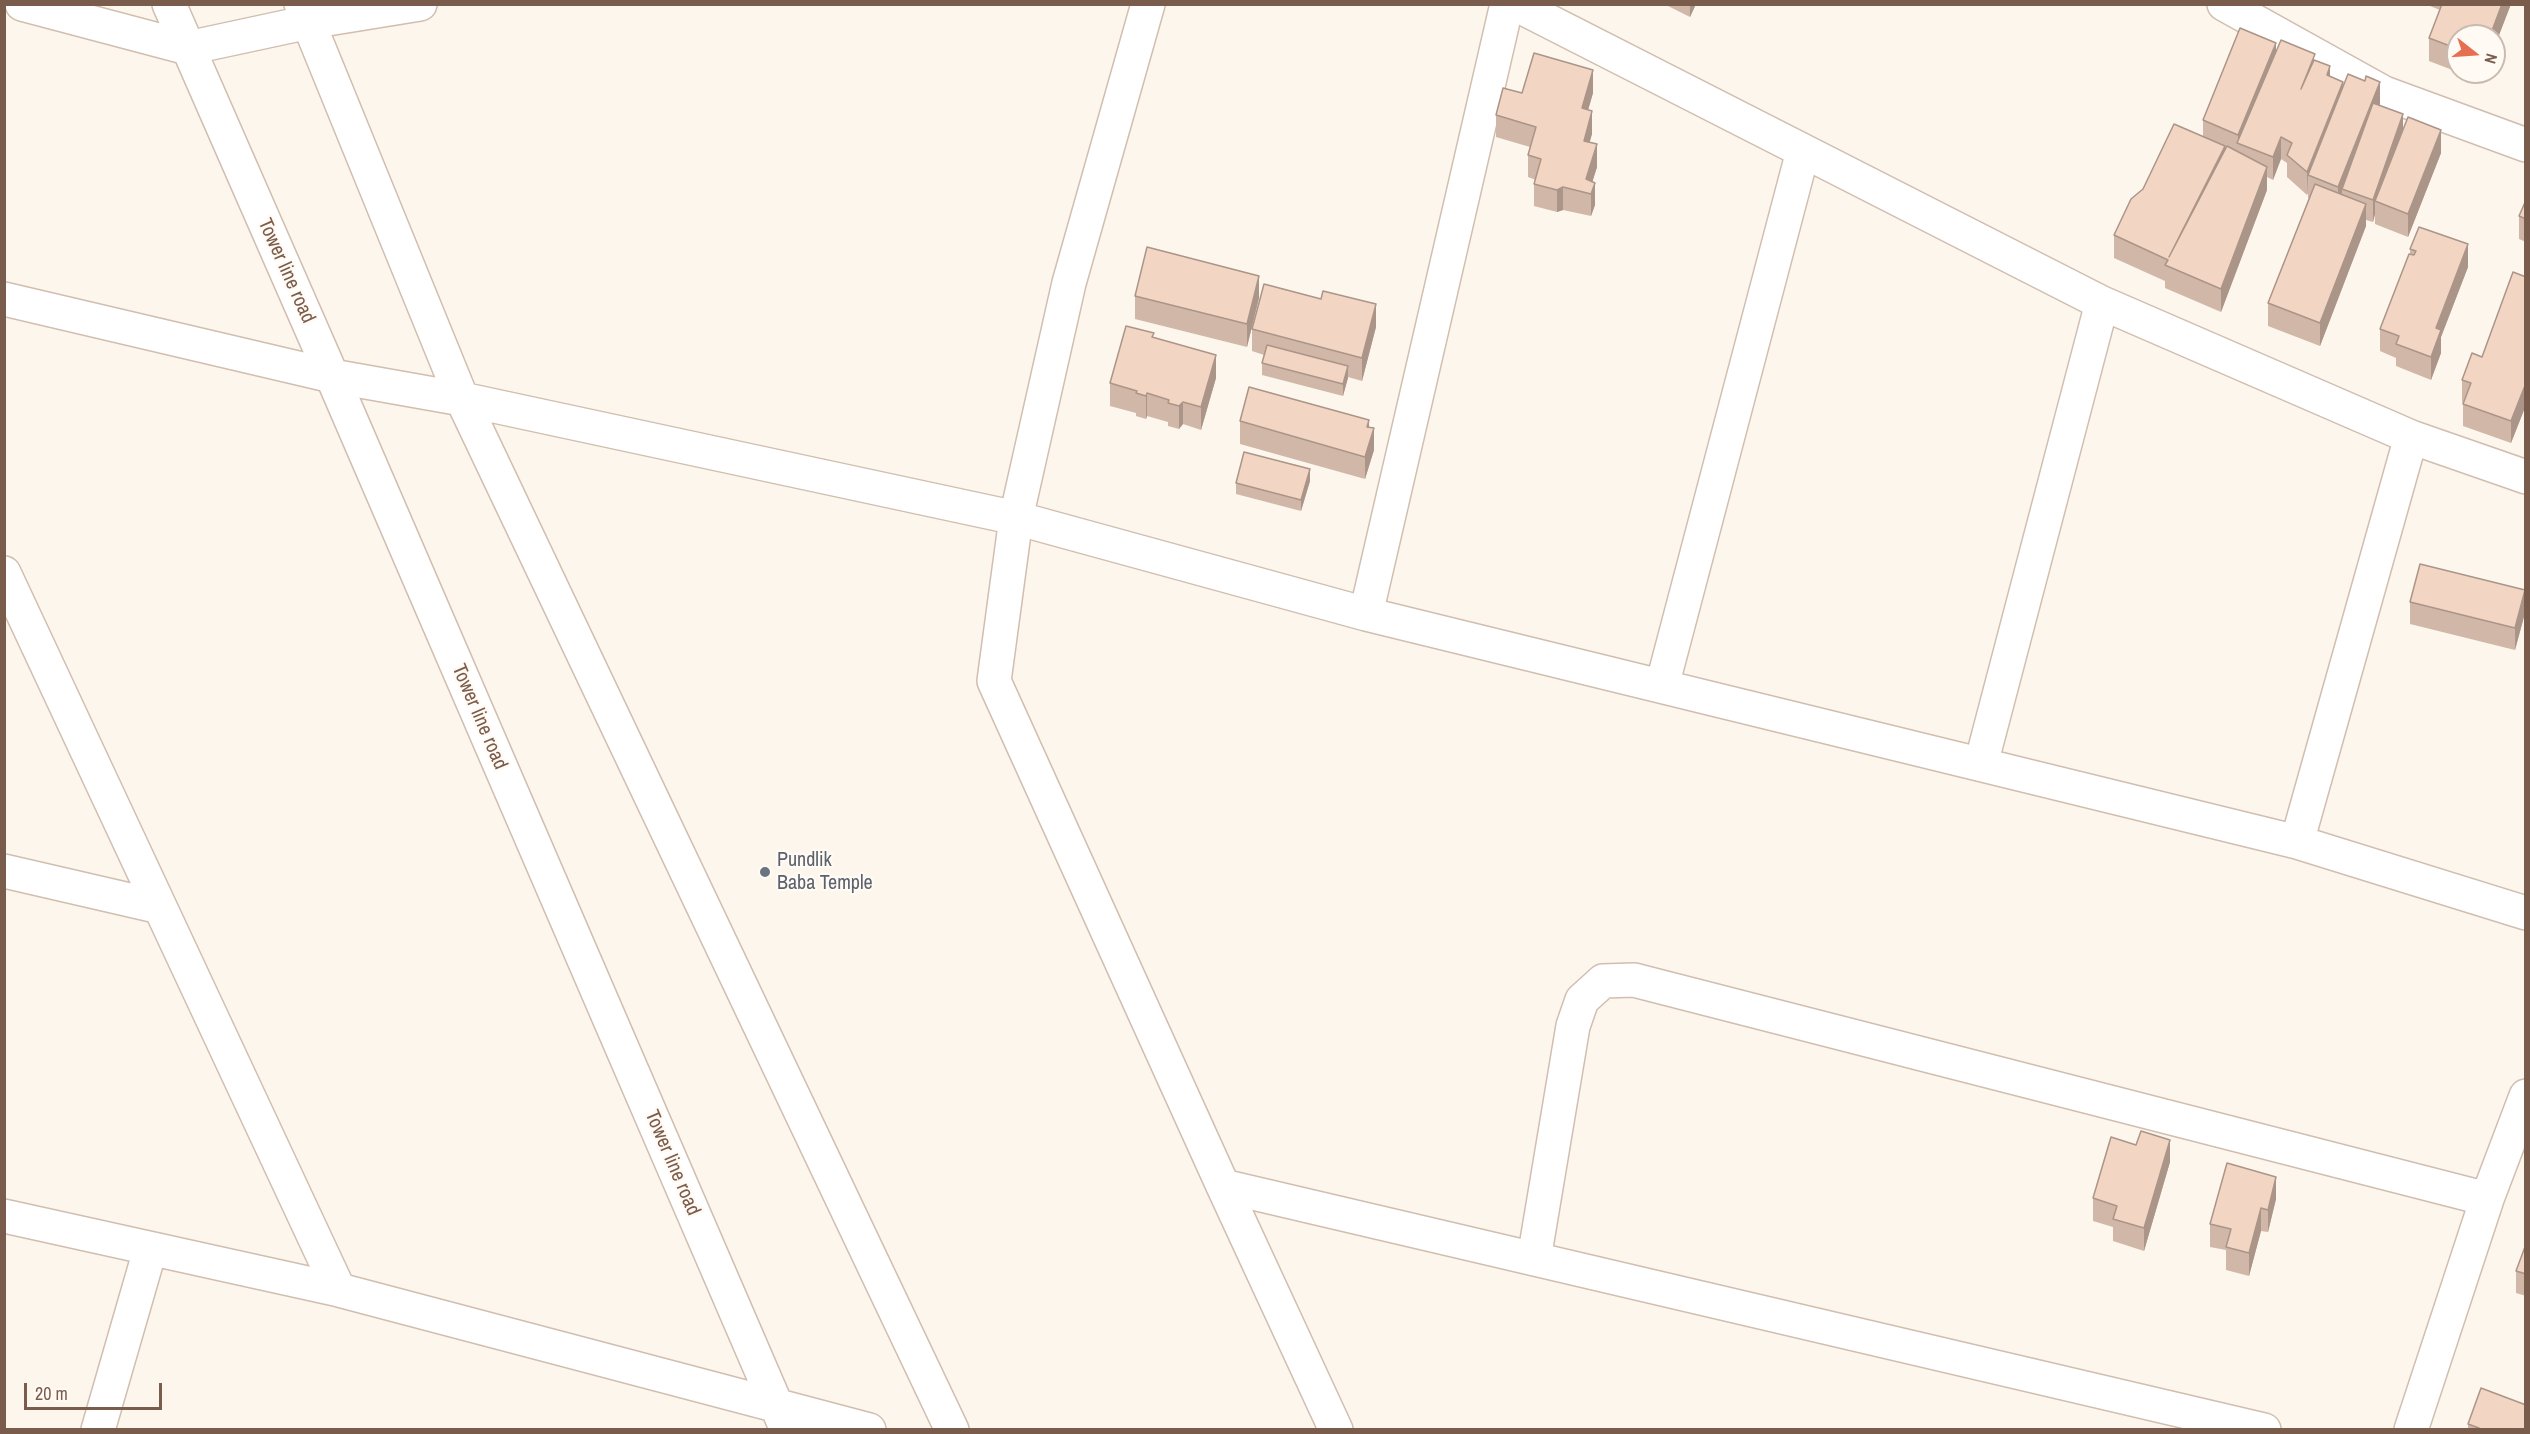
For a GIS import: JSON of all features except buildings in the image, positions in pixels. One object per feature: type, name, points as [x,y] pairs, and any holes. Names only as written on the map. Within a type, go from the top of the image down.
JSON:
[{"type":"street","points":[[22,4],[188,48],[305,13],[420,4]]},
{"type":"street","name":"Tower line road","points":[[168,4],[332,376],[782,1418]]},
{"type":"street","points":[[1148,4],[1069,283],[1016,518],[994,681],[1336,1430]]},
{"type":"street","points":[[1366,614],[1507,4]]},
{"type":"street","points":[[1515,4],[2102,303],[2411,437],[2526,477]]},
{"type":"street","points":[[2224,4],[2384,93],[2526,145]]},
{"type":"street","points":[[305,13],[462,399],[952,1430]]},
{"type":"street","points":[[1662,686],[1803,151]]},
{"type":"street","points":[[4,299],[332,376],[462,399],[1016,518],[1366,614],[2297,842],[2526,913]]},
{"type":"street","points":[[1982,764],[2102,303]]},
{"type":"street","points":[[2297,842],[2411,437]]},
{"type":"street","points":[[4,573],[339,1290]]},
{"type":"street","points":[[4,871],[160,907]]},
{"type":"street","points":[[1534,1259],[1573,1026],[1582,1000],[1603,981],[1634,980],[2487,1199]]},
{"type":"street","points":[[2411,1430],[2487,1199],[2526,1096]]},
{"type":"street","points":[[1223,1186],[2264,1430]]},
{"type":"street","points":[[4,1216],[339,1290],[782,1418],[868,1430]]},
{"type":"street","points":[[98,1430],[150,1250]]},
{"type":"place","name":"Pundlik Baba Temple","points":[[765,872]]}]
